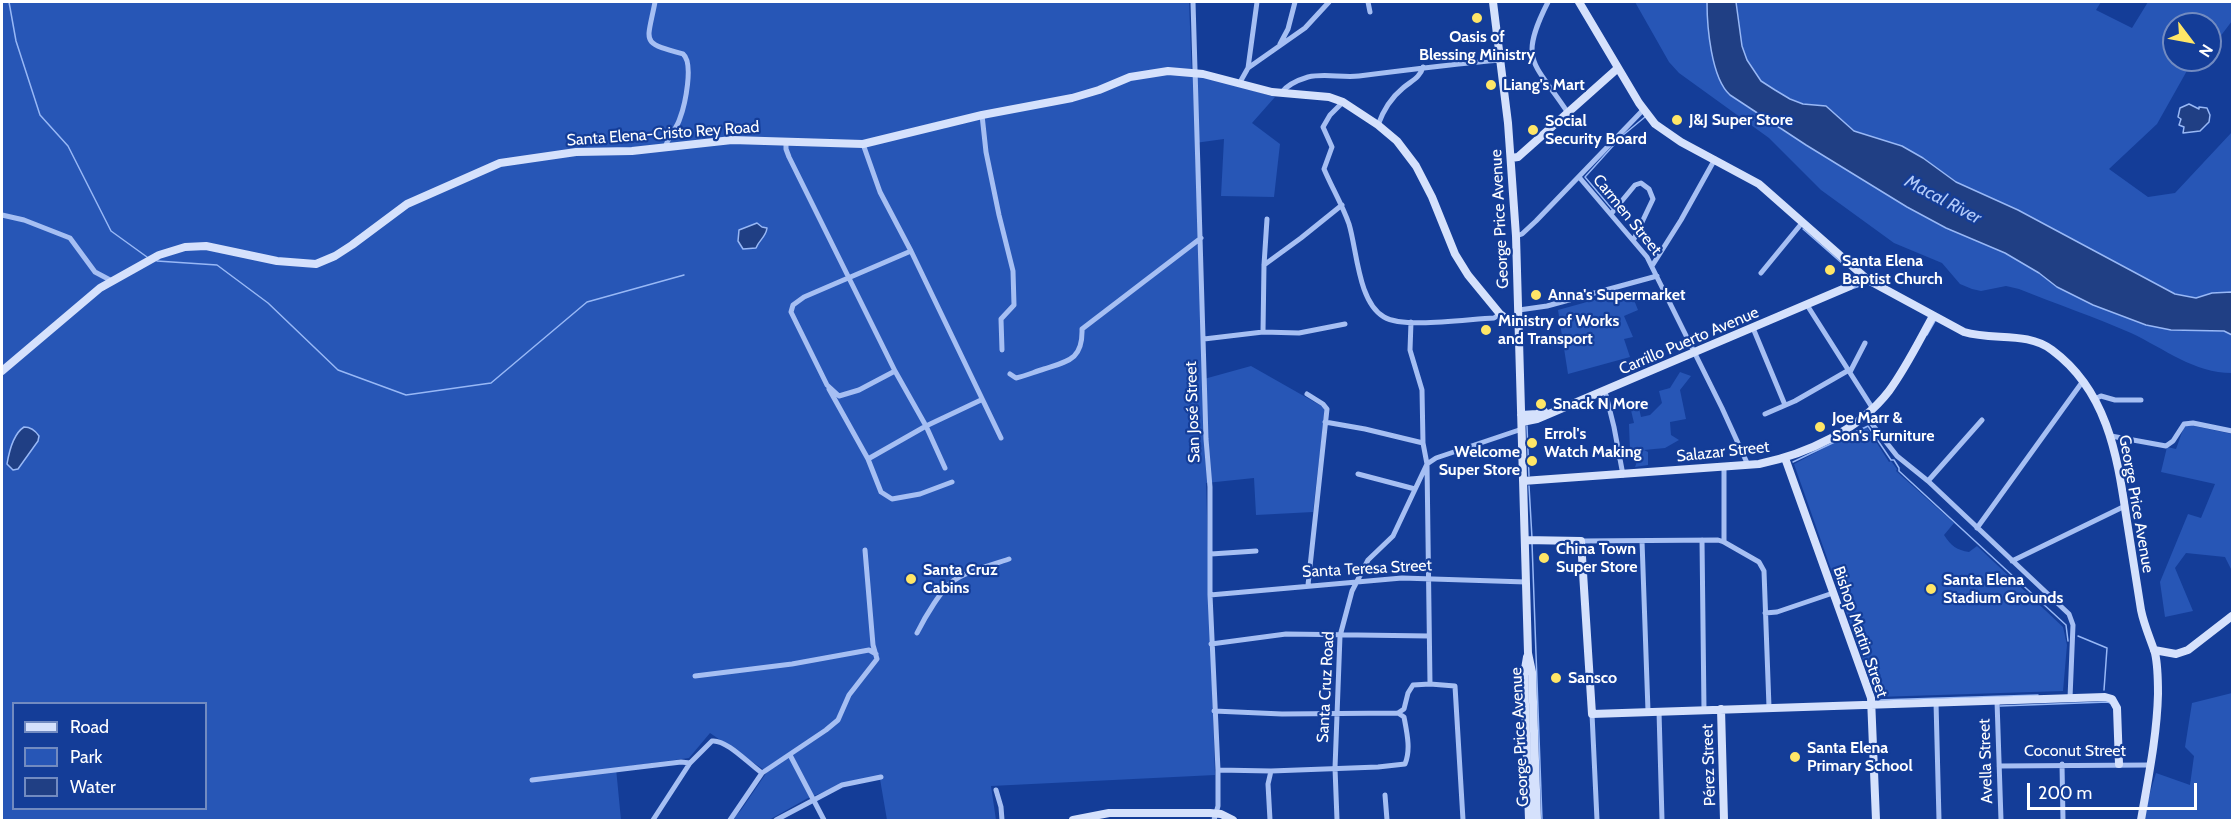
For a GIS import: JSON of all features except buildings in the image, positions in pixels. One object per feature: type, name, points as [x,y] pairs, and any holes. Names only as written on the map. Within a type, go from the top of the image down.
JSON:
[{"type":"main road","name":"George Price Avenue","points":[[1493,2],[1511,158],[1519,310],[1528,653],[1532,672],[1537,820]]},
{"type":"main road","name":"George Price Avenue","points":[[1579,2],[1643,110],[1661,129],[1759,184],[1860,274],[1933,316],[1972,335],[2040,342],[2060,356],[2083,381],[2095,399],[2110,436],[2125,506],[2142,616],[2157,665],[2158,695],[2141,820]]},
{"type":"main road","points":[[1511,158],[1518,157],[1618,68]]},
{"type":"main road","name":"Santa Elena-Cristo Rey Road","points":[[2,371],[100,288],[159,255],[195,245],[218,247],[277,261],[316,264],[343,251],[407,204],[493,165],[576,152],[632,152],[732,140],[863,144],[982,115],[1083,96],[1140,74],[1167,71],[1194,73],[1281,93],[1322,96],[1343,102],[1378,124],[1397,141],[1410,158],[1432,197],[1459,261],[1475,285],[1500,314],[1511,322],[1519,322]]},
{"type":"main road","name":"Carrillo Puerto Avenue","points":[[1522,422],[1807,305],[1850,286],[1860,274]]},
{"type":"main road","name":"Carrillo Puerto Avenue","points":[[1522,422],[1537,419],[1605,391],[1860,274]]},
{"type":"main road","name":"Salazar Street","points":[[1523,481],[1724,468],[1785,458],[1822,442],[1873,409],[1895,382],[1933,316]]},
{"type":"main road","name":"Bishop Martin Street","points":[[1785,458],[1872,703],[1876,820]]},
{"type":"main road","points":[[1525,540],[1581,541],[1592,714],[2105,696],[2114,701],[2117,708],[2120,764]]},
{"type":"main road","points":[[2154,651],[2176,654],[2188,650],[2232,616]]},
{"type":"main road","name":"George Price Avenue","points":[[1528,653],[1524,675],[1529,820]]},
{"type":"main road","name":"Pérez Street","points":[[1721,709],[1724,820]]},
{"type":"main road","points":[[1073,820],[1117,817],[1215,817],[1233,820]]},
{"type":"street","points":[[655,2],[649,35],[651,42],[658,48],[687,56],[689,65],[681,115],[669,137],[666,148]]},
{"type":"street","name":"San José Street","points":[[1193,2],[1211,554],[1211,644],[1218,770],[1215,817]]},
{"type":"street","points":[[1239,84],[1248,68],[1257,2]]},
{"type":"street","points":[[1279,46],[1288,29],[1295,2]]},
{"type":"street","points":[[1248,68],[1305,28],[1329,2]]},
{"type":"street","points":[[1368,2],[1370,12]]},
{"type":"street","points":[[1548,2],[1535,26],[1532,56],[1537,71],[1568,113]]},
{"type":"street","points":[[1281,93],[1287,86],[1310,77],[1356,76],[1501,60]]},
{"type":"street","points":[[1378,124],[1391,101],[1402,88],[1419,76],[1423,67]]},
{"type":"street","points":[[1343,102],[1330,115],[1323,127],[1332,147],[1324,169],[1342,205],[1369,301],[1375,310],[1383,317],[1412,322],[1494,318],[1500,314]]},
{"type":"street","points":[[1515,236],[1520,236],[1536,221],[1643,110]]},
{"type":"street","points":[[982,115],[986,152],[1013,271],[1014,305],[1001,319],[1002,350]]},
{"type":"street","points":[[786,141],[789,157],[894,371],[926,426],[945,468]]},
{"type":"street","points":[[863,144],[880,192],[1001,438]]},
{"type":"street","points":[[1652,266],[1715,159]]},
{"type":"street","name":"Carmen Street","points":[[1579,177],[1634,239],[1652,266],[1748,465]]},
{"type":"street","points":[[1611,214],[1635,185],[1641,183],[1648,189],[1653,199],[1634,239]]},
{"type":"street","points":[[1264,265],[1342,205]]},
{"type":"street","points":[[2,215],[24,220],[70,238],[95,272],[112,281]]},
{"type":"street","points":[[1263,332],[1267,219]]},
{"type":"street","points":[[1761,273],[1802,223]]},
{"type":"street","points":[[1010,374],[1016,378],[1071,359],[1078,352],[1082,342],[1082,329],[1202,238]]},
{"type":"street","points":[[911,251],[804,297],[793,305],[791,312],[827,385],[868,459],[881,492],[892,499],[920,494],[952,482]]},
{"type":"street","points":[[1519,310],[1547,306],[1657,276]]},
{"type":"street","points":[[1807,305],[1873,409]]},
{"type":"street","points":[[1412,322],[1410,350],[1422,390],[1423,443],[1427,464],[1430,684]]},
{"type":"street","points":[[1204,339],[1263,332],[1299,333],[1345,324]]},
{"type":"street","points":[[1753,328],[1785,405]]},
{"type":"street","points":[[1765,414],[1849,371],[1864,344]]},
{"type":"street","points":[[827,385],[840,396],[859,390],[894,371]]},
{"type":"street","points":[[1977,528],[2083,381]]},
{"type":"street","points":[[1605,391],[1623,475]]},
{"type":"street","points":[[1307,394],[1327,409],[1308,585]]},
{"type":"street","points":[[2095,399],[2101,396],[2115,400],[2141,400]]},
{"type":"street","points":[[868,459],[926,426],[981,400]]},
{"type":"street","points":[[1865,415],[1891,449],[2065,609],[2073,620],[2070,698]]},
{"type":"street","points":[[1928,481],[1982,420]]},
{"type":"street","points":[[1325,422],[1423,443]]},
{"type":"street","points":[[1427,464],[1436,458],[1522,422]]},
{"type":"street","points":[[2110,436],[2166,446],[2173,441],[2184,424],[2193,423],[2232,429]]},
{"type":"street","name":"Santa Cruz Road","points":[[1337,820],[1335,768],[1340,636],[1352,591],[1368,560],[1393,536],[1427,464]]},
{"type":"street","points":[[1724,468],[1724,542]]},
{"type":"street","points":[[1358,474],[1416,489]]},
{"type":"street","points":[[2012,561],[2125,506]]},
{"type":"street","points":[[1702,540],[1704,710]]},
{"type":"street","points":[[1581,541],[1702,540],[1724,542],[1762,565],[1769,707]]},
{"type":"street","points":[[1642,541],[1648,711]]},
{"type":"street","points":[[730,820],[762,773],[837,720],[849,695],[877,659],[865,550]]},
{"type":"street","points":[[1211,554],[1256,550]]},
{"type":"street","points":[[917,633],[939,598],[955,579],[1009,559]]},
{"type":"street","name":"Santa Teresa Street","points":[[1210,595],[1402,578],[1526,582]]},
{"type":"street","points":[[1765,613],[1777,612],[1833,593]]},
{"type":"street","points":[[1211,644],[1286,634],[1429,636]]},
{"type":"street","points":[[695,676],[792,664],[869,650],[876,654]]},
{"type":"street","points":[[1218,770],[1271,771],[1405,764],[1409,755],[1404,717],[1408,693],[1413,686],[1430,684],[1455,686],[1463,820]]},
{"type":"street","name":"Avella Street","points":[[1997,700],[2001,820]]},
{"type":"street","points":[[1936,702],[1939,820]]},
{"type":"street","points":[[1214,711],[1337,714],[1398,713],[1404,709]]},
{"type":"street","points":[[1659,711],[1662,820]]},
{"type":"street","points":[[1398,713],[1404,717]]},
{"type":"street","points":[[1592,714],[1597,820]]},
{"type":"street","points":[[653,820],[690,763],[708,743],[716,740],[724,743],[762,773]]},
{"type":"street","points":[[790,755],[824,820]]},
{"type":"street","points":[[532,780],[681,762],[690,763]]},
{"type":"street","points":[[2062,764],[2064,820]]},
{"type":"street","name":"Coconut Street","points":[[1999,766],[2150,765]]},
{"type":"street","points":[[1270,820],[1268,784],[1271,771]]},
{"type":"street","points":[[776,820],[848,782],[881,777]]},
{"type":"street","points":[[996,790],[1002,820]]},
{"type":"street","points":[[1385,795],[1387,820]]},
{"type":"green space","points":[[2,2],[1189,2],[1192,76],[1208,78],[1275,97],[1252,123],[1280,144],[1274,197],[1221,196],[1224,139],[1195,143],[1204,379],[1251,366],[1325,408],[1313,512],[1256,515],[1254,478],[1206,483],[1215,775],[991,786],[996,820],[887,820],[880,779],[854,781],[808,798],[769,820],[732,820],[767,772],[710,733],[689,758],[616,768],[621,820],[2,820]]},
{"type":"green space","points":[[1635,2],[1707,2],[1707,22],[1711,45],[1723,87],[1730,95],[1907,207],[1946,228],[2005,253],[2039,273],[2057,287],[2093,305],[2146,325],[2171,330],[2224,331],[2232,335],[2232,373],[2192,365],[2104,321],[2019,289],[2006,286],[1981,291],[1972,289],[1960,284],[1942,263],[1894,243],[1821,190],[1769,138],[1679,73],[1669,62]]},
{"type":"green space","points":[[1736,2],[2101,2],[2096,10],[2132,28],[2148,2],[2232,2],[2232,21],[2222,34],[2222,12],[2162,12],[2162,72],[2186,72],[2157,124],[2109,169],[2148,197],[2175,193],[2232,132],[2232,292],[2212,293],[2196,298],[2175,294],[2018,210],[1956,182],[1902,146],[1854,131],[1826,106],[1803,104],[1780,94],[1761,81],[1747,60],[1742,46]]},
{"type":"green space","points":[[1630,290],[1638,310],[1624,316],[1633,337],[1624,339],[1630,357],[1568,374],[1558,310]]},
{"type":"green space","points":[[1680,372],[1691,376],[1680,390],[1686,419],[1670,422],[1671,435],[1679,440],[1665,448],[1644,450],[1648,452],[1648,465],[1635,467],[1641,451],[1630,452],[1629,424],[1634,423],[1630,406],[1638,404],[1641,417],[1650,415],[1662,403],[1659,391],[1670,388]]},
{"type":"green space","points":[[2185,424],[2232,434],[2232,571],[2225,557],[2186,553],[2175,568],[2193,611],[2165,617],[2160,582],[2188,514],[2201,518],[2215,484],[2161,472],[2167,447],[2176,449]]},
{"type":"green space","name":"Santa Elena Stadium Grounds","points":[[1866,426],[1889,462],[1891,461],[1897,469],[1896,471],[1954,523],[1944,535],[1949,542],[1958,549],[1969,552],[1977,546],[2063,627],[2067,645],[2063,691],[1876,697],[1794,464]]},
{"type":"green space","points":[[2232,693],[2232,820],[2144,820],[2156,773],[2190,785],[2194,756],[2185,747],[2192,703]]},
{"type":"water","name":"Macal River","points":[[1707,2],[1736,2],[1742,46],[1747,60],[1761,81],[1775,90],[1803,104],[1826,106],[1854,131],[1902,146],[1956,182],[2018,210],[2175,294],[2196,298],[2212,293],[2232,292],[2232,335],[2224,331],[2171,330],[2146,325],[2093,305],[2057,287],[2039,273],[2005,253],[1946,228],[1907,207],[1806,145],[1730,95],[1724,87],[1718,77],[1711,51]]},
{"type":"water","points":[[2189,104],[2199,109],[2199,107],[2207,108],[2210,115],[2209,122],[2200,131],[2183,133],[2184,127],[2179,125],[2181,119],[2178,117],[2180,108]]},
{"type":"water","points":[[757,223],[767,228],[765,234],[756,248],[743,249],[738,241],[739,230]]},
{"type":"water","points":[[24,427],[36,432],[39,436],[38,441],[18,469],[13,470],[7,464],[9,454],[14,439]]},
{"type":"waterway","points":[[9,2],[16,41],[40,115],[68,146],[111,231],[147,257]]},
{"type":"waterway","points":[[1612,209],[1585,177],[1622,136],[1645,117]]},
{"type":"waterway","points":[[1803,229],[1844,265]]},
{"type":"waterway","points":[[157,261],[217,265],[268,303],[338,370],[406,395],[491,383],[587,302],[684,275]]},
{"type":"waterway","points":[[1851,289],[1863,285]]},
{"type":"waterway","points":[[1927,335],[1935,321]]},
{"type":"waterway","points":[[1874,413],[1872,415],[1876,420]]},
{"type":"waterway","points":[[1527,426],[1529,476]]},
{"type":"waterway","points":[[1793,462],[1868,426],[1891,460],[1894,460],[1899,471],[2066,625],[2068,641]]},
{"type":"waterway","points":[[1529,486],[1532,538]]},
{"type":"waterway","points":[[1532,543],[1542,820]]},
{"type":"waterway","points":[[2078,636],[2107,648],[2104,690]]},
{"type":"waterway","points":[[1877,700],[2038,695]]},
{"type":"waterway","points":[[2000,706],[2110,703]]},
{"type":"place","name":"Oasis of Blessing Ministry","points":[[1477,18]]},
{"type":"place","name":"Liang's Mart","points":[[1491,85]]},
{"type":"place","name":"J&J Super Store","points":[[1677,120]]},
{"type":"place","name":"Social Security Board","points":[[1533,130]]},
{"type":"place","name":"Santa Elena Baptist Church","points":[[1830,270]]},
{"type":"place","name":"Anna's Supermarket","points":[[1536,295]]},
{"type":"place","name":"Ministry of Works and Transport","points":[[1486,330]]},
{"type":"place","name":"Snack N More","points":[[1541,404]]},
{"type":"place","name":"Joe Marr & Son's Furniture","points":[[1820,427]]},
{"type":"place","name":"Errol's Watch Making","points":[[1532,443]]},
{"type":"place","name":"Welcome Super Store","points":[[1532,461]]},
{"type":"place","name":"China Town Super Store","points":[[1544,558]]},
{"type":"place","name":"Santa Cruz Cabins","points":[[911,579]]},
{"type":"place","name":"Santa Elena Stadium Grounds","points":[[1931,589]]},
{"type":"place","name":"Sansco","points":[[1556,678]]},
{"type":"place","name":"Santa Elena Primary School","points":[[1795,757]]}]
